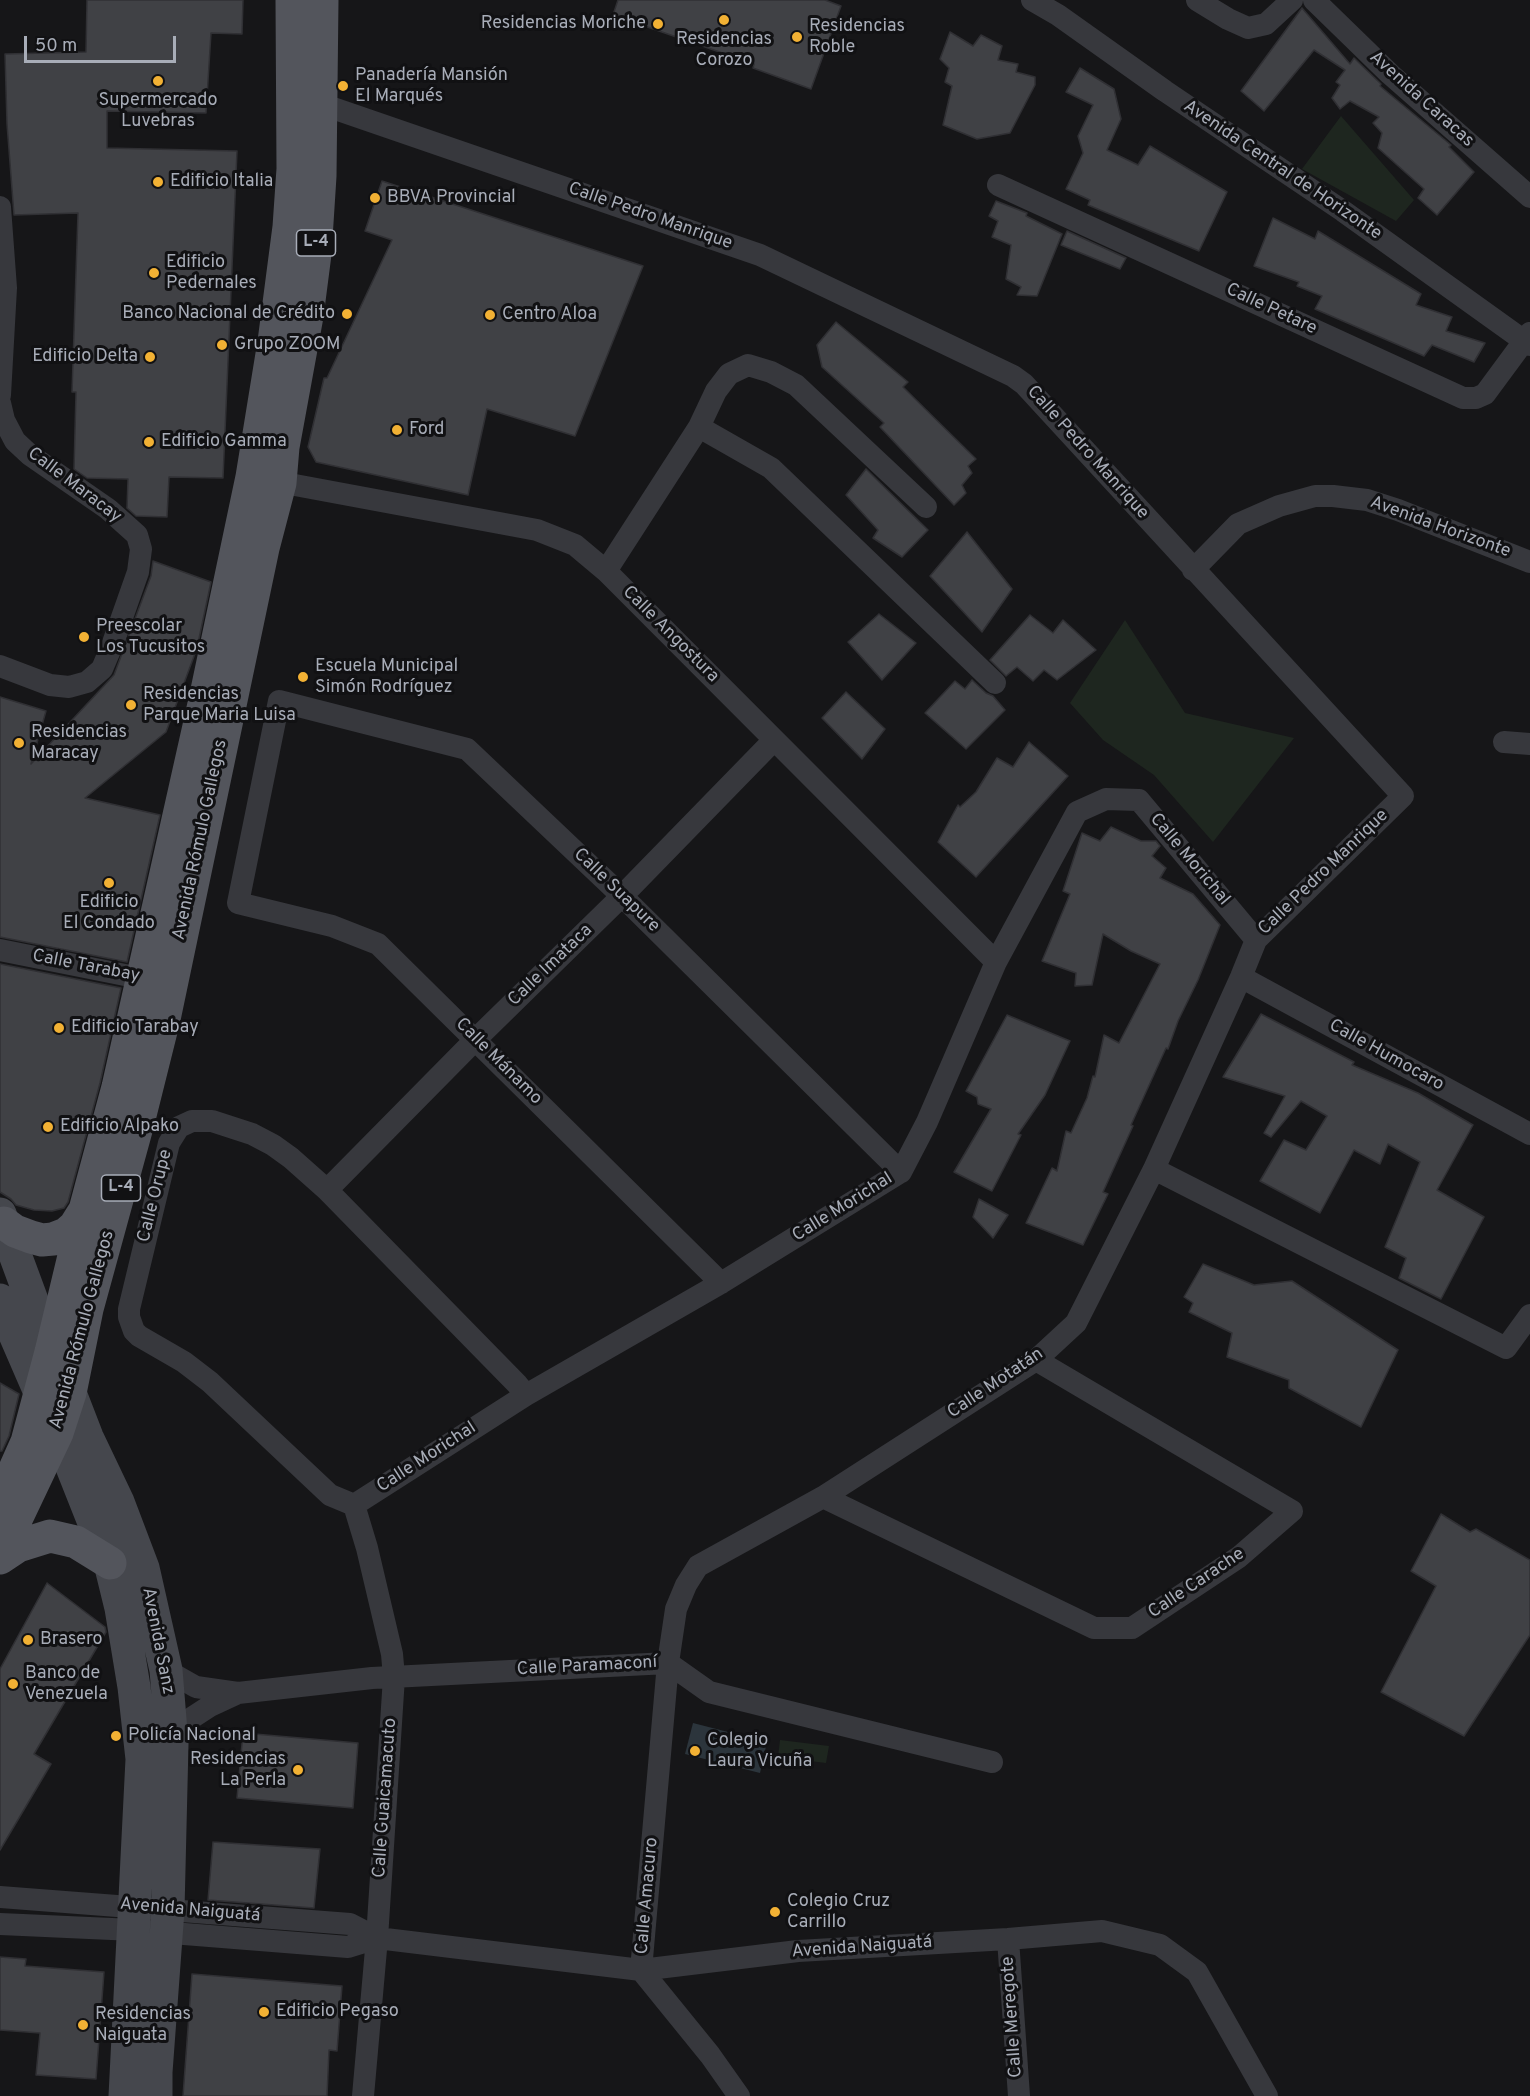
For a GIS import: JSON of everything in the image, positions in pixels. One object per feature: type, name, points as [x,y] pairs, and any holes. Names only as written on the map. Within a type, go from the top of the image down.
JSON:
[{"type":"main road","name":"Avenida Rómulo Gallegos","points":[[266,480],[264,349],[289,227],[293,169],[292,0]]},
{"type":"main road","name":"Avenida Rómulo Gallegos","points":[[0,1498],[27,1442],[55,1392],[87,1309],[138,1124],[157,981],[203,706],[266,480],[284,447],[315,254],[320,176],[322,0]]},
{"type":"main road","name":"Avenida Rómulo Gallegos","points":[[55,1392],[51,1352],[85,1210],[118,1087],[157,981]]},
{"type":"main road","points":[[2,1219],[15,1231],[42,1240],[53,1239],[66,1234],[75,1226],[85,1210]]},
{"type":"main road","name":"Avenida Rómulo Gallegos","points":[[0,1556],[57,1433]]},
{"type":"main road","points":[[0,1556],[18,1546],[50,1536],[76,1542],[110,1563]]},
{"type":"street","name":"Avenida Central de Horizonte","points":[[1032,0],[1058,15],[1165,91],[1528,339]]},
{"type":"street","points":[[1197,0],[1248,28],[1266,24],[1292,0]]},
{"type":"street","name":"Avenida Caracas","points":[[1314,0],[1390,74],[1530,197]]},
{"type":"street","name":"Calle Pedro Manrique","points":[[321,104],[760,255],[1013,376],[1024,384],[1403,796],[1256,939]]},
{"type":"street","name":"Calle Petare","points":[[998,185],[1463,398],[1476,398],[1485,394],[1528,339]]},
{"type":"street","points":[[0,207],[6,288],[0,395]]},
{"type":"street","points":[[606,571],[699,428],[716,391],[729,374],[748,365],[771,372],[796,385],[926,507]]},
{"type":"street","name":"Calle Maracay","points":[[0,403],[4,420],[15,441],[30,455],[108,509],[137,535],[141,549],[138,572],[113,643],[102,669],[87,682],[69,687],[50,686],[0,666]]},
{"type":"street","points":[[699,428],[771,468],[995,683]]},
{"type":"street","name":"Calle Angostura","points":[[266,480],[537,530],[575,545],[606,571],[996,962]]},
{"type":"street","name":"Avenida Horizonte","points":[[1193,570],[1238,524],[1261,513],[1315,496],[1367,500],[1530,562]]},
{"type":"street","name":"Calle Suapure","points":[[238,903],[279,701],[467,749],[622,896],[901,1172]]},
{"type":"street","name":"Calle Imataca","points":[[327,1190],[622,896],[774,740]]},
{"type":"street","points":[[1504,742],[1530,744]]},
{"type":"street","name":"Calle Morichal","points":[[354,1505],[526,1395],[722,1283],[901,1172],[927,1122],[996,962],[1077,812],[1106,799],[1139,800],[1256,939]]},
{"type":"street","name":"Calle Mánamo","points":[[238,903],[332,926],[378,944],[722,1283]]},
{"type":"street","name":"Calle Motatán","points":[[668,1663],[676,1609],[686,1585],[698,1566],[823,1497],[1036,1360],[1077,1323],[1154,1169],[1256,939]]},
{"type":"street","name":"Calle Tarabay","points":[[0,950],[157,981]]},
{"type":"street","name":"Calle Humocaro","points":[[1241,977],[1530,1134]]},
{"type":"street","name":"Calle Orupe","points":[[354,1505],[330,1495],[210,1382],[184,1362],[139,1336],[134,1330],[129,1317],[129,1309],[169,1143],[179,1127],[201,1120],[252,1134],[291,1158],[327,1190],[526,1395]]},
{"type":"street","points":[[1154,1169],[1506,1348],[1530,1315]]},
{"type":"street","points":[[2,1219],[51,1352]]},
{"type":"street","name":"Avenida Sanz","points":[[0,1300],[55,1392],[87,1437],[118,1502],[143,1568],[166,1670],[172,1744],[167,1922],[156,2096]]},
{"type":"street","name":"Calle Carache","points":[[823,1497],[1094,1628],[1132,1629],[1239,1557],[1292,1511],[1036,1360]]},
{"type":"street","name":"Avenida Sanz","points":[[55,1392],[57,1433],[110,1563],[121,1608],[134,1687],[142,1759],[125,2096]]},
{"type":"street","name":"Calle Guaicamacuto","points":[[354,1505],[368,1548],[392,1654],[394,1677],[377,1938],[363,2096]]},
{"type":"street","name":"Calle Paramaconí","points":[[166,1670],[196,1687],[238,1693],[394,1677],[668,1663],[709,1692],[992,1762]]},
{"type":"street","name":"Calle Amacuro","points":[[668,1663],[641,1970],[710,2055],[739,2096]]},
{"type":"street","name":"Calle Paramaconí","points":[[172,1744],[190,1719],[210,1706],[238,1693]]},
{"type":"street","name":"Avenida Naiguatá","points":[[0,1897],[167,1922],[350,1924],[377,1938],[641,1970],[798,1951],[1008,1939],[1102,1931],[1160,1945],[1197,1972],[1267,2096]]},
{"type":"street","name":"Avenida Naiguatá","points":[[0,1924],[134,1918]]},
{"type":"street","name":"Calle Meregote","points":[[1008,1939],[1018,2096]]},
{"type":"shaded area","points":[[1341,116],[1414,200],[1396,221],[1302,169]]},
{"type":"shaded area","points":[[1125,620],[1185,713],[1294,738],[1213,842],[1154,775],[1103,740],[1070,703]]},
{"type":"shaded area","points":[[693,1723],[767,1742],[760,1773],[685,1754]]},
{"type":"shaded area","points":[[780,1740],[829,1746],[826,1763],[778,1757]]},
{"type":"building","points":[[87,0],[243,0],[242,34],[211,33],[206,113],[107,111],[107,148],[237,151],[223,478],[169,477],[167,517],[136,516],[127,508],[128,479],[87,478],[74,469],[76,392],[72,392],[78,213],[14,215],[7,124],[5,54],[86,52]]},
{"type":"building","points":[[618,0],[825,0],[841,6],[811,89],[753,68],[754,64],[613,15]]},
{"type":"building","points":[[1302,8],[1350,64],[1354,58],[1381,84],[1380,86],[1451,145],[1449,147],[1474,172],[1437,215],[1418,198],[1424,189],[1378,148],[1382,133],[1373,123],[1379,117],[1350,101],[1340,109],[1332,98],[1340,85],[1336,82],[1345,70],[1314,50],[1264,111],[1241,91]]},
{"type":"building","points":[[950,32],[973,46],[981,35],[1002,46],[998,60],[1018,64],[1016,72],[1035,77],[1035,85],[1010,133],[977,139],[943,125],[952,86],[945,82],[949,68],[940,59]]},
{"type":"building","points":[[1080,68],[1114,89],[1121,119],[1107,150],[1138,165],[1150,146],[1227,192],[1199,251],[1088,205],[1090,200],[1066,189],[1083,153],[1078,136],[1093,105],[1066,92]]},
{"type":"building","name":"Centro Aloa","points":[[382,181],[643,266],[575,436],[487,409],[468,495],[316,462],[308,447],[324,378],[327,378],[392,240],[365,231]]},
{"type":"building","points":[[996,201],[1027,213],[1026,216],[1062,234],[1037,296],[1017,295],[1021,287],[1006,279],[1011,245],[992,237],[998,221],[989,216]]},
{"type":"building","points":[[1273,218],[1315,239],[1318,231],[1421,294],[1416,305],[1452,317],[1446,331],[1485,343],[1474,362],[1432,345],[1424,356],[1315,309],[1322,296],[1297,286],[1299,282],[1254,266]]},
{"type":"building","points":[[1067,231],[1126,258],[1120,269],[1061,245]]},
{"type":"building","points":[[836,322],[908,382],[903,387],[976,459],[968,466],[972,473],[962,485],[966,493],[954,505],[880,427],[884,423],[822,367],[817,345]]},
{"type":"building","points":[[866,469],[928,530],[902,557],[873,538],[878,530],[846,495]]},
{"type":"building","points":[[967,532],[1012,589],[982,632],[930,576]]},
{"type":"building","points":[[153,561],[211,582],[197,648],[166,732],[85,798],[160,815],[127,962],[0,937],[0,697],[46,711],[31,764],[114,675],[151,576]]},
{"type":"building","points":[[879,614],[916,643],[882,680],[848,642]]},
{"type":"building","points":[[1030,615],[1053,633],[1063,620],[1096,650],[1057,680],[1044,670],[1033,681],[1017,667],[1006,676],[990,660]]},
{"type":"building","points":[[972,680],[986,693],[993,696],[1005,710],[966,749],[925,713],[955,681],[965,689]]},
{"type":"building","points":[[846,692],[885,729],[862,759],[822,718]]},
{"type":"building","points":[[1029,742],[1068,776],[976,877],[938,842],[958,805],[960,807],[976,792],[997,758],[1013,767]]},
{"type":"building","points":[[1111,827],[1141,841],[1156,841],[1160,846],[1152,856],[1166,868],[1160,878],[1193,894],[1220,925],[1168,1049],[1166,1048],[1131,1125],[1133,1126],[1103,1192],[1108,1194],[1083,1245],[1026,1223],[1052,1168],[1057,1171],[1066,1131],[1071,1133],[1087,1098],[1093,1076],[1095,1077],[1104,1035],[1119,1043],[1160,964],[1131,951],[1103,934],[1092,985],[1075,986],[1076,973],[1042,961],[1070,894],[1063,891],[1082,833],[1100,841]]},
{"type":"building","points":[[0,964],[121,988],[100,1083],[68,1202],[64,1208],[52,1211],[34,1210],[16,1205],[0,1192]]},
{"type":"building","points":[[1261,1014],[1354,1062],[1352,1065],[1418,1093],[1473,1125],[1437,1190],[1484,1217],[1441,1299],[1399,1278],[1406,1258],[1385,1247],[1420,1162],[1388,1144],[1380,1164],[1354,1150],[1320,1213],[1260,1181],[1284,1140],[1306,1150],[1327,1116],[1301,1101],[1271,1137],[1264,1133],[1285,1096],[1223,1077]]},
{"type":"building","points":[[1007,1015],[1070,1041],[1045,1095],[1018,1134],[1021,1135],[992,1191],[954,1172],[991,1109],[978,1104],[977,1097],[966,1091]]},
{"type":"building","points":[[979,1199],[1008,1215],[993,1238],[973,1217]]},
{"type":"building","points":[[1203,1264],[1254,1285],[1292,1281],[1398,1350],[1361,1427],[1289,1388],[1289,1380],[1227,1357],[1232,1333],[1189,1312],[1193,1303],[1184,1297]]},
{"type":"building","points":[[0,1383],[19,1394],[9,1436],[2,1451],[0,1451]]},
{"type":"building","points":[[1441,1514],[1470,1532],[1476,1529],[1530,1560],[1530,1635],[1464,1736],[1381,1692],[1436,1586],[1411,1571]]},
{"type":"building","points":[[47,1583],[105,1627],[106,1632],[34,1754],[51,1764],[0,1850],[0,1669]]},
{"type":"building","name":"Residencias La Perla","points":[[243,1733],[358,1743],[353,1808],[237,1798]]},
{"type":"building","points":[[213,1842],[320,1849],[314,1908],[208,1900]]},
{"type":"building","name":"Residencias Naiguata","points":[[0,1957],[26,1959],[25,1966],[104,1972],[96,2079],[36,2075],[40,2033],[0,2030]]},
{"type":"building","points":[[192,1974],[342,1986],[337,2051],[329,2050],[327,2096],[183,2096]]},
{"type":"place","name":"Residencias Corozo","points":[[724,20]]},
{"type":"place","name":"Residencias Moriche","points":[[658,24]]},
{"type":"place","name":"Residencias Roble","points":[[797,37]]},
{"type":"place","name":"Supermercado Luvebras","points":[[158,81]]},
{"type":"place","name":"Panadería Mansión El Marqués","points":[[343,86]]},
{"type":"place","name":"Edificio Italia","points":[[158,182]]},
{"type":"place","name":"BBVA Provincial","points":[[375,198]]},
{"type":"place","name":"Edificio Pedernales","points":[[154,273]]},
{"type":"place","name":"Banco Nacional de Crédito","points":[[347,314]]},
{"type":"place","name":"Centro Aloa","points":[[490,315]]},
{"type":"place","name":"Grupo ZOOM","points":[[222,345]]},
{"type":"place","name":"Edificio Delta","points":[[150,357]]},
{"type":"place","name":"Ford","points":[[397,430]]},
{"type":"place","name":"Edificio Gamma","points":[[149,442]]},
{"type":"place","name":"Preescolar Los Tucusitos","points":[[84,637]]},
{"type":"place","name":"Escuela Municipal Simón Rodríguez","points":[[303,677]]},
{"type":"place","name":"Residencias Parque Maria Luisa","points":[[131,705]]},
{"type":"place","name":"Residencias Maracay","points":[[19,743]]},
{"type":"place","name":"Edificio El Condado","points":[[109,883]]},
{"type":"place","name":"Edificio Tarabay","points":[[59,1028]]},
{"type":"place","name":"Edificio Alpako","points":[[48,1127]]},
{"type":"place","name":"Brasero","points":[[28,1640]]},
{"type":"place","name":"Banco de Venezuela","points":[[13,1684]]},
{"type":"place","name":"Policía Nacional","points":[[116,1736]]},
{"type":"place","name":"Colegio Laura Vicuña","points":[[695,1751]]},
{"type":"place","name":"Residencias La Perla","points":[[298,1770]]},
{"type":"place","name":"Colegio Cruz Carrillo","points":[[775,1912]]},
{"type":"place","name":"Edificio Pegaso","points":[[264,2012]]},
{"type":"place","name":"Residencias Naiguata","points":[[83,2025]]}]
